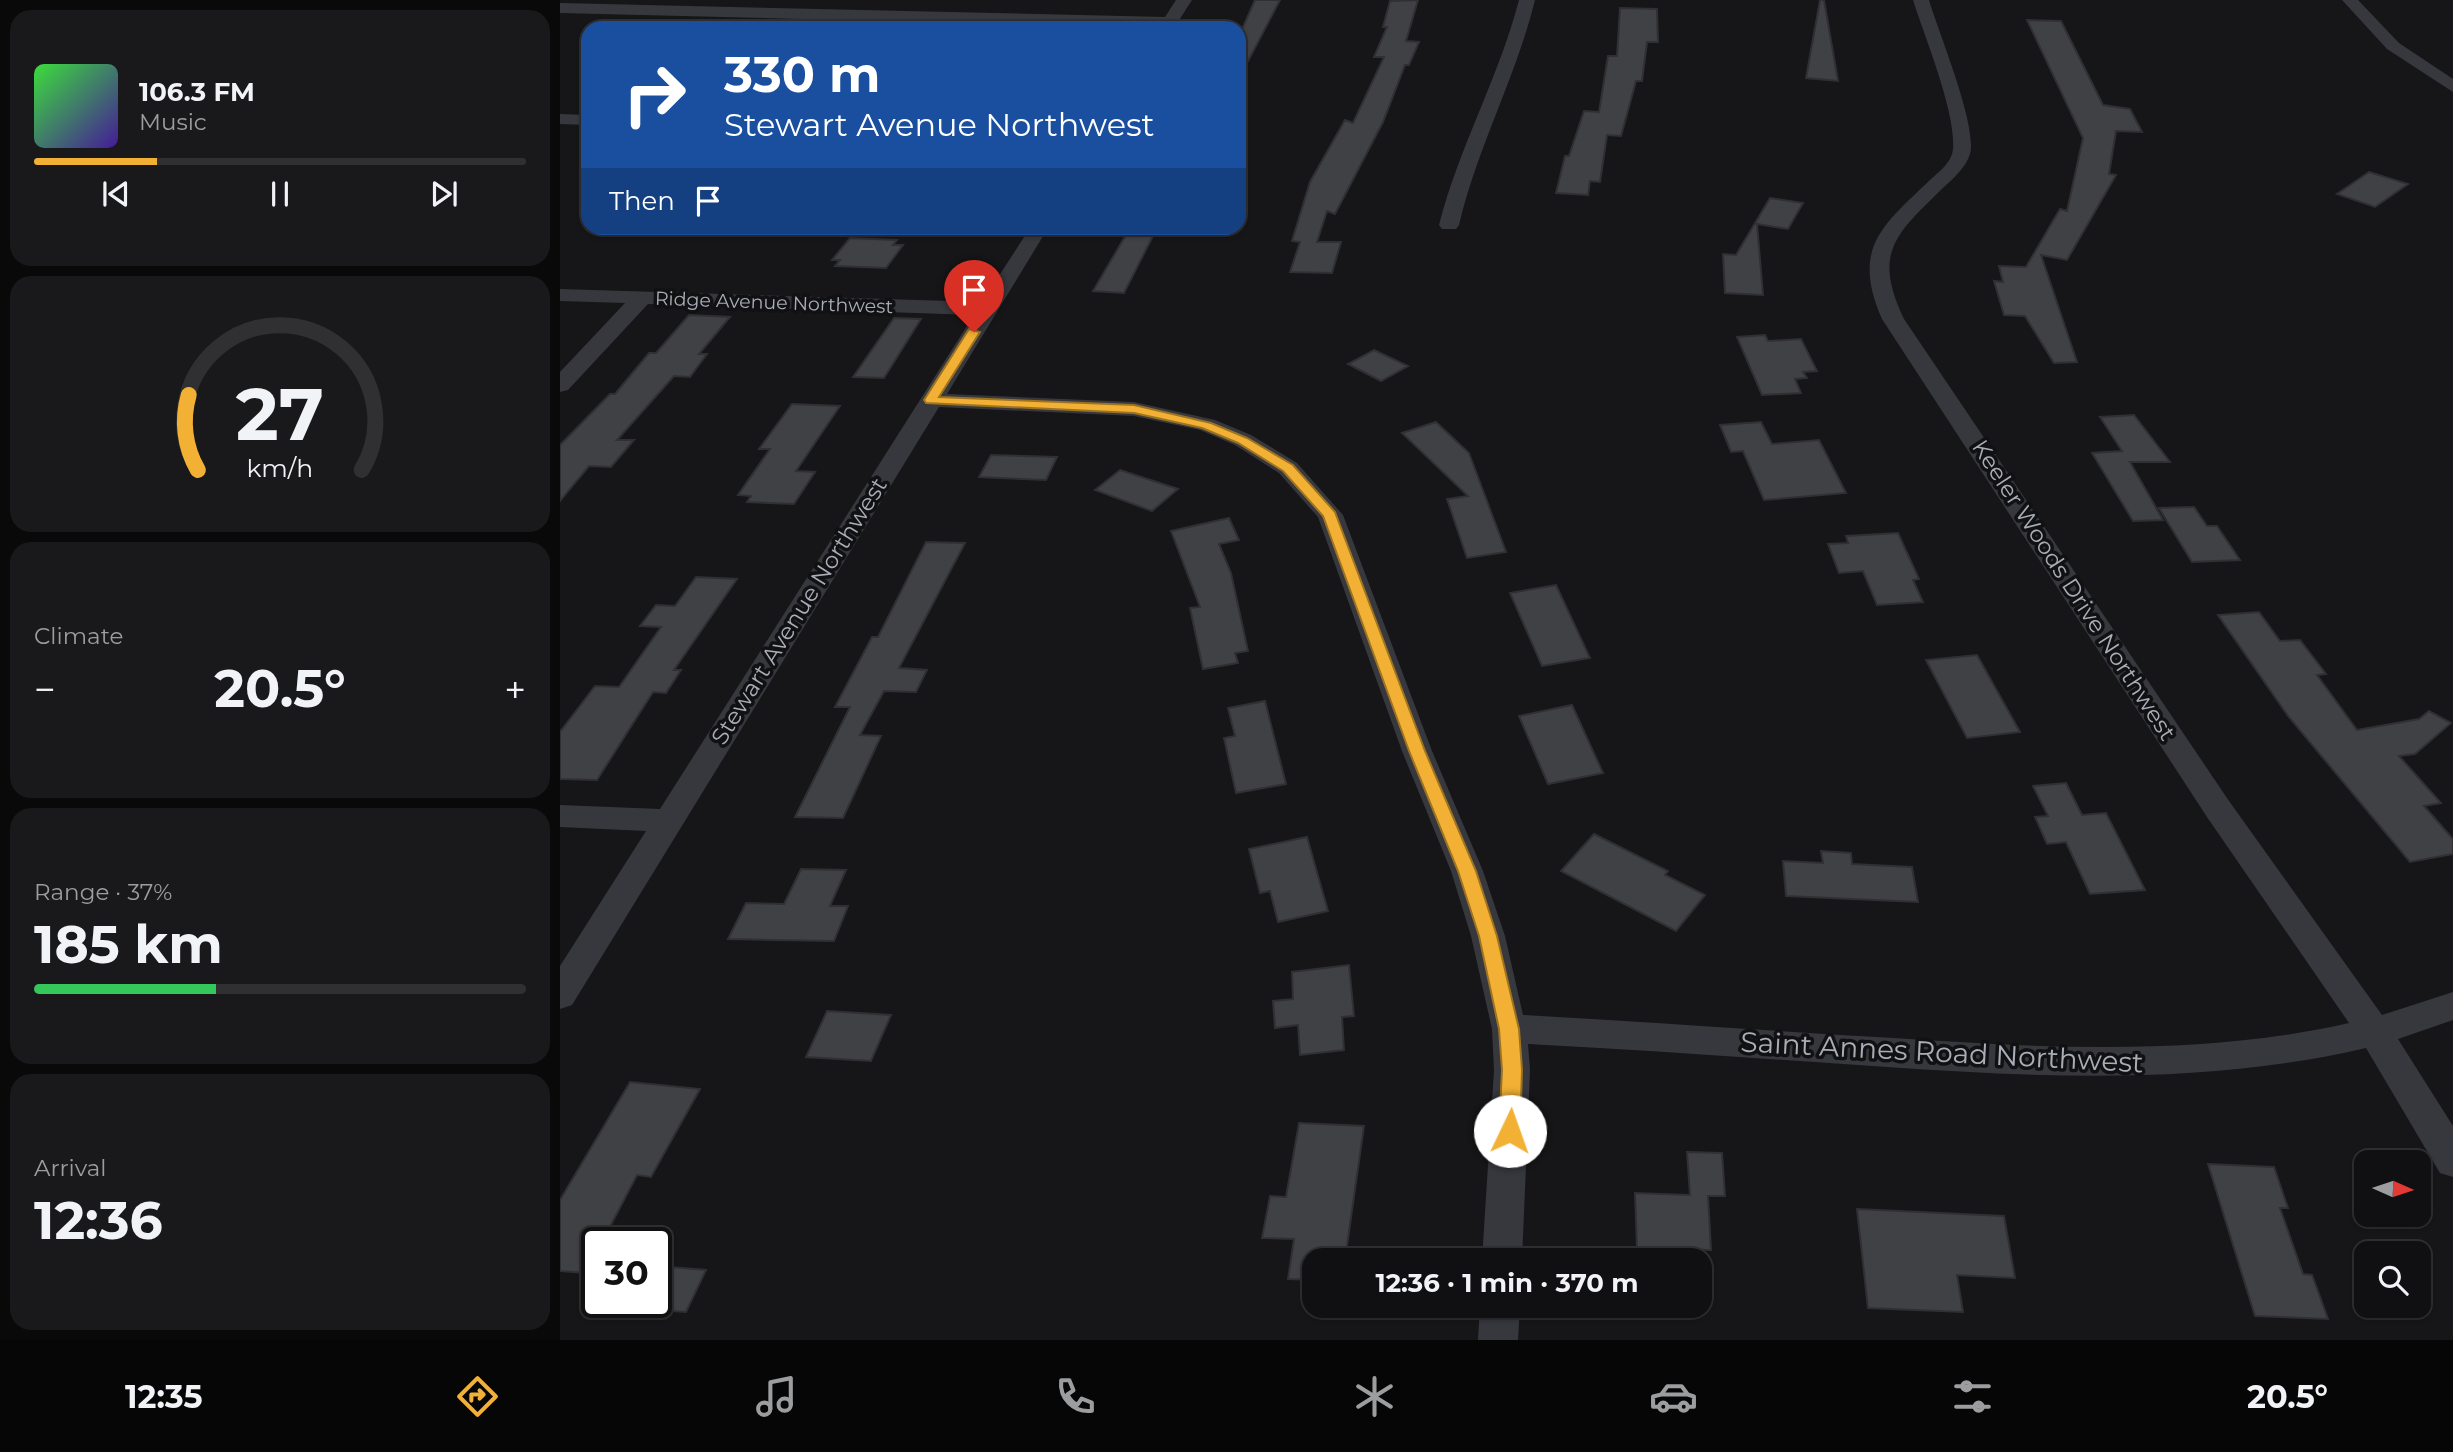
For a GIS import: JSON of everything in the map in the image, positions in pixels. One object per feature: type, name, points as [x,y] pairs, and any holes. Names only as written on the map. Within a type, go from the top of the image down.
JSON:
[{"type":"street","points":[[1171,21],[1184,0]]},
{"type":"street","points":[[1449,225],[1456,193],[1519,39],[1527,0]]},
{"type":"street","name":"Keeler Woods Drive Northwest","points":[[1921,0],[1959,128],[1962,153],[1951,170],[1906,214],[1885,239],[1877,263],[1881,296],[1893,319],[1991,463],[2218,810],[2374,1033],[2453,1161]]},
{"type":"street","points":[[2350,0],[2398,50],[2453,87]]},
{"type":"street","points":[[560,8],[1025,21]]},
{"type":"street","points":[[560,133],[575,119]]},
{"type":"street","name":"Stewart Avenue Northwest","points":[[560,995],[1035,235]]},
{"type":"street","name":"Ridge Avenue Northwest","points":[[560,295],[988,309]]},
{"type":"street","points":[[560,385],[643,298]]},
{"type":"street","points":[[931,400],[1102,406],[1206,425],[1270,455],[1304,483],[1330,515],[1417,751],[1467,871],[1488,936],[1509,1029],[1512,1070],[1503,1248]]},
{"type":"street","points":[[560,816],[669,821]]},
{"type":"street","name":"Saint Annes Road Northwest","points":[[1509,1029],[2020,1062],[2114,1063],[2205,1060],[2265,1054],[2374,1033],[2453,1006]]},
{"type":"street","points":[[1498,1340],[1499,1318]]},
{"type":"building","points":[[1255,0],[1280,0],[1246,65],[1246,21]]},
{"type":"building","points":[[1418,0],[1406,41],[1419,42],[1409,65],[1405,65],[1383,122],[1335,214],[1327,211],[1317,242],[1341,242],[1332,273],[1290,272],[1300,242],[1292,241],[1310,182],[1345,120],[1353,123],[1384,57],[1374,57],[1387,27],[1383,27],[1390,1]]},
{"type":"building","points":[[1820,0],[1824,0],[1838,81],[1806,78]]},
{"type":"building","points":[[1620,8],[1657,9],[1658,42],[1647,42],[1642,81],[1636,81],[1621,136],[1607,135],[1600,182],[1590,181],[1588,195],[1556,193],[1565,156],[1569,156],[1584,111],[1599,112],[1608,56],[1617,56]]},
{"type":"building","points":[[2027,20],[2061,21],[2103,105],[2130,109],[2142,132],[2116,131],[2109,174],[2116,175],[2067,260],[2041,255],[2077,362],[2054,363],[2025,316],[2004,315],[1994,281],[2003,282],[1999,266],[2026,267],[2060,209],[2067,211],[2083,138]]},
{"type":"building","points":[[2369,172],[2408,184],[2375,207],[2337,194]]},
{"type":"building","points":[[1770,198],[1803,203],[1788,229],[1757,224],[1763,295],[1725,293],[1723,254],[1736,255]]},
{"type":"building","points":[[1126,235],[1153,235],[1124,293],[1093,291]]},
{"type":"building","points":[[850,238],[897,240],[893,245],[903,245],[886,268],[835,266],[840,260],[832,260]]},
{"type":"building","points":[[689,315],[730,317],[699,354],[707,354],[690,377],[674,376],[617,440],[634,440],[611,467],[589,466],[560,501],[560,445],[610,394],[615,394],[649,353],[656,353]]},
{"type":"building","points":[[894,318],[921,319],[884,378],[853,377]]},
{"type":"building","points":[[1765,335],[1768,341],[1801,339],[1817,371],[1803,372],[1807,378],[1795,379],[1801,393],[1762,395],[1737,337]]},
{"type":"building","points":[[1374,350],[1408,366],[1381,381],[1348,364]]},
{"type":"building","points":[[792,404],[840,406],[796,471],[815,472],[794,504],[747,502],[751,496],[738,495],[770,449],[759,449]]},
{"type":"building","points":[[2134,415],[2170,462],[2130,462],[2163,520],[2133,521],[2092,453],[2122,451],[2100,417]]},
{"type":"building","points":[[1436,422],[1469,453],[1506,552],[1467,558],[1447,499],[1468,496],[1402,433]]},
{"type":"building","points":[[1761,422],[1772,444],[1819,440],[1846,493],[1764,500],[1743,451],[1731,452],[1720,425]]},
{"type":"building","points":[[991,455],[1057,457],[1046,480],[979,477]]},
{"type":"building","points":[[1120,470],[1178,489],[1152,511],[1095,490]]},
{"type":"building","points":[[2194,507],[2207,526],[2217,526],[2240,560],[2192,562],[2159,508]]},
{"type":"building","points":[[1229,518],[1239,540],[1219,544],[1231,573],[1248,651],[1235,653],[1238,663],[1203,669],[1190,608],[1200,607],[1171,531]]},
{"type":"building","points":[[1898,533],[1919,579],[1913,580],[1923,602],[1877,605],[1863,571],[1839,573],[1828,544],[1848,543],[1846,536]]},
{"type":"building","points":[[926,542],[965,543],[899,668],[927,670],[916,692],[884,691],[860,735],[881,736],[843,818],[795,817],[850,707],[835,707],[872,637],[878,637]]},
{"type":"building","points":[[696,577],[737,579],[674,670],[681,670],[666,693],[653,692],[597,780],[560,779],[560,732],[595,686],[619,687],[661,627],[640,626],[656,605],[675,606]]},
{"type":"building","points":[[1556,585],[1590,658],[1542,666],[1510,593]]},
{"type":"building","points":[[2259,612],[2280,641],[2300,640],[2326,674],[2317,675],[2357,730],[2419,719],[2429,711],[2451,723],[2415,754],[2399,756],[2441,803],[2424,806],[2453,839],[2453,854],[2410,862],[2288,716],[2218,615]]},
{"type":"building","points":[[1977,655],[2020,732],[1967,738],[1926,660]]},
{"type":"building","points":[[1265,701],[1286,784],[1236,793],[1224,738],[1235,736],[1228,708]]},
{"type":"building","points":[[1572,705],[1603,773],[1548,784],[1519,716]]},
{"type":"building","points":[[2066,783],[2082,815],[2106,813],[2145,890],[2090,894],[2066,842],[2047,844],[2035,817],[2048,816],[2033,786]]},
{"type":"building","points":[[1594,834],[1668,871],[1665,875],[1705,895],[1676,931],[1561,871]]},
{"type":"building","points":[[1307,837],[1328,911],[1278,922],[1270,891],[1260,893],[1249,849]]},
{"type":"building","points":[[1821,851],[1851,853],[1852,864],[1912,867],[1918,902],[1786,896],[1783,861],[1823,863]]},
{"type":"building","points":[[801,869],[846,870],[830,906],[848,906],[834,941],[728,939],[746,903],[784,904]]},
{"type":"building","points":[[1349,965],[1354,1016],[1342,1017],[1344,1050],[1300,1055],[1298,1025],[1275,1028],[1273,1001],[1293,999],[1292,972]]},
{"type":"building","points":[[827,1011],[891,1015],[871,1061],[806,1057]]},
{"type":"building","points":[[630,1082],[700,1089],[651,1177],[637,1175],[610,1227],[581,1227],[581,1273],[560,1271],[560,1200]]},
{"type":"building","points":[[1299,1123],[1364,1126],[1347,1248],[1302,1248],[1302,1280],[1288,1279],[1294,1239],[1262,1238],[1270,1196],[1286,1197]]},
{"type":"building","points":[[1687,1152],[1722,1153],[1725,1196],[1708,1196],[1711,1248],[1637,1248],[1635,1193],[1690,1195]]},
{"type":"building","points":[[2208,1164],[2274,1167],[2288,1208],[2280,1208],[2303,1274],[2312,1275],[2328,1319],[2255,1316]]},
{"type":"building","points":[[1857,1209],[2004,1216],[2015,1278],[1957,1275],[1963,1312],[1868,1308]]},
{"type":"building","points":[[672,1267],[706,1270],[686,1312],[672,1311]]},
{"type":"route","points":[[974,332],[931,400],[1102,406],[1134,409],[1206,425],[1242,440],[1288,468],[1330,515],[1417,751],[1467,871],[1488,936],[1509,1029],[1512,1070],[1510,1131]]}]
